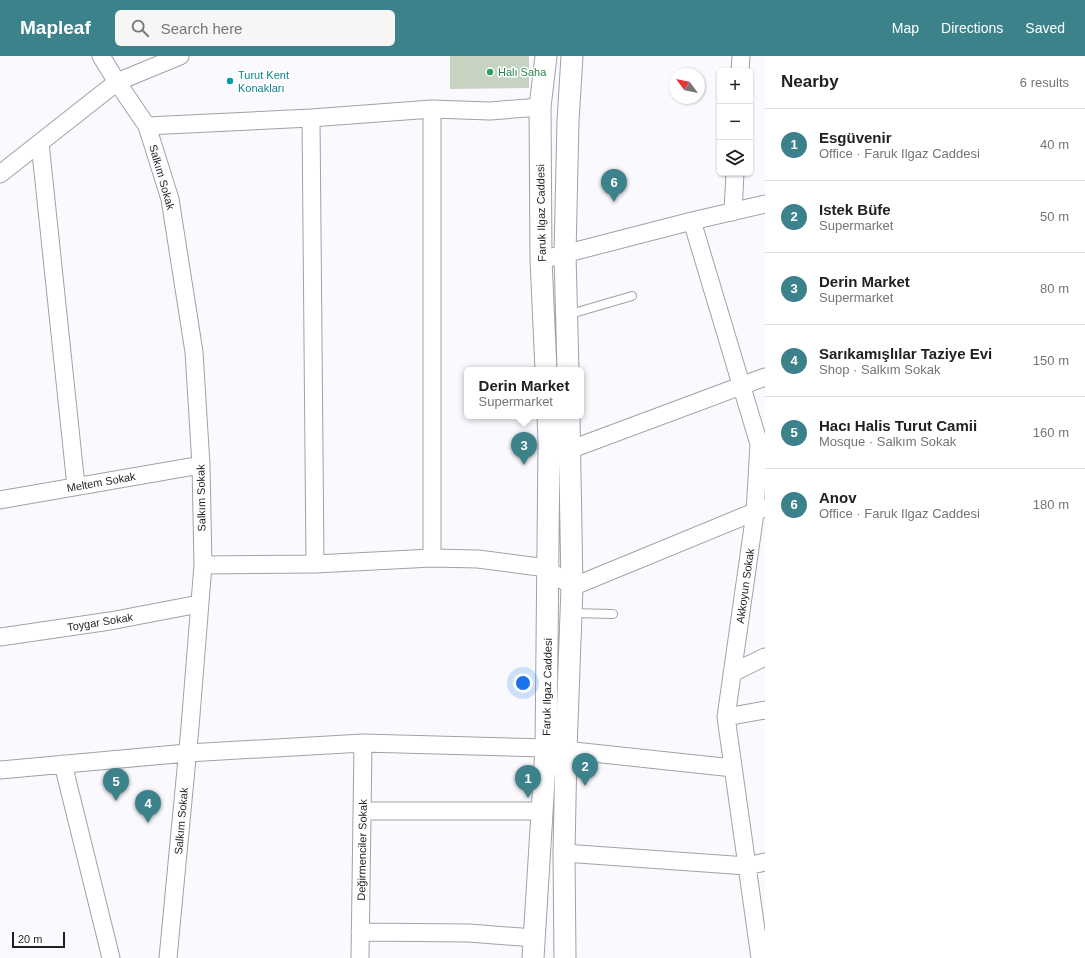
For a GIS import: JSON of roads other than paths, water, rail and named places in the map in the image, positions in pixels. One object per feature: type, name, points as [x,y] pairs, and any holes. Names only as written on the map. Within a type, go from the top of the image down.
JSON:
[{"type":"street","name":"Salkım Sokak","points":[[101,56],[147,126],[170,199],[194,352],[201,465],[203,565],[168,958]]},
{"type":"street","points":[[0,174],[117,82],[180,56]]},
{"type":"street","name":"Faruk Ilgaz Caddesi","points":[[546,56],[540,107],[541,260],[546,367]]},
{"type":"street","name":"Faruk Ilgaz Caddesi","points":[[568,367],[565,254],[568,121],[572,56]]},
{"type":"street","points":[[740,68],[741,56]]},
{"type":"street","points":[[147,126],[311,118],[432,109],[490,111],[540,107]]},
{"type":"street","points":[[432,109],[432,558]]},
{"type":"street","points":[[311,118],[315,564]]},
{"type":"street","points":[[40,142],[76,486]]},
{"type":"street","points":[[733,212],[735,176]]},
{"type":"street","points":[[541,260],[692,221],[765,204]]},
{"type":"street","name":"Akkoyun Sokak","points":[[692,221],[759,444],[760,510],[732,673],[726,717],[760,958]]},
{"type":"street","points":[[569,450],[765,377]]},
{"type":"street","name":"Faruk Ilgaz Caddesi","points":[[548,419],[548,569],[556,749],[564,853],[565,958]]},
{"type":"street","name":"Faruk Ilgaz Caddesi","points":[[534,948],[542,811],[556,749],[571,614],[572,587],[569,419]]},
{"type":"street","name":"Meltem Sokak","points":[[0,500],[201,465]]},
{"type":"street","points":[[203,565],[315,564],[432,558],[478,559],[548,569],[572,587],[760,510]]},
{"type":"street","name":"Toygar Sokak","points":[[0,637],[110,621],[199,604]]},
{"type":"street","points":[[732,673],[765,657]]},
{"type":"street","points":[[726,717],[765,710]]},
{"type":"street","points":[[0,770],[187,753],[363,743],[556,749],[733,768]]},
{"type":"street","name":"Değirmenciler Sokak","points":[[360,958],[363,743]]},
{"type":"street","points":[[64,764],[111,958]]},
{"type":"street","points":[[362,811],[542,811]]},
{"type":"street","points":[[564,853],[747,866],[765,862]]},
{"type":"street","points":[[360,932],[469,933],[534,948]]},
{"type":"lane","points":[[566,315],[632,296]]},
{"type":"lane","points":[[571,614],[614,614]]},
{"type":"place","name":"Halı Saha","points":[[490,72]]},
{"type":"place","name":"Turut Kent Konakları","points":[[230,81]]},
{"type":"place","name":"Anov","points":[[614,202]]},
{"type":"place","name":"Derin Market","points":[[524,465]]},
{"type":"place","name":"Istek Büfe","points":[[585,786]]},
{"type":"place","name":"Esgüvenir","points":[[528,798]]},
{"type":"place","name":"Hacı Halis Turut Camii","points":[[116,801]]},
{"type":"place","name":"Sarıkamışlılar Taziye Evi","points":[[148,823]]}]
